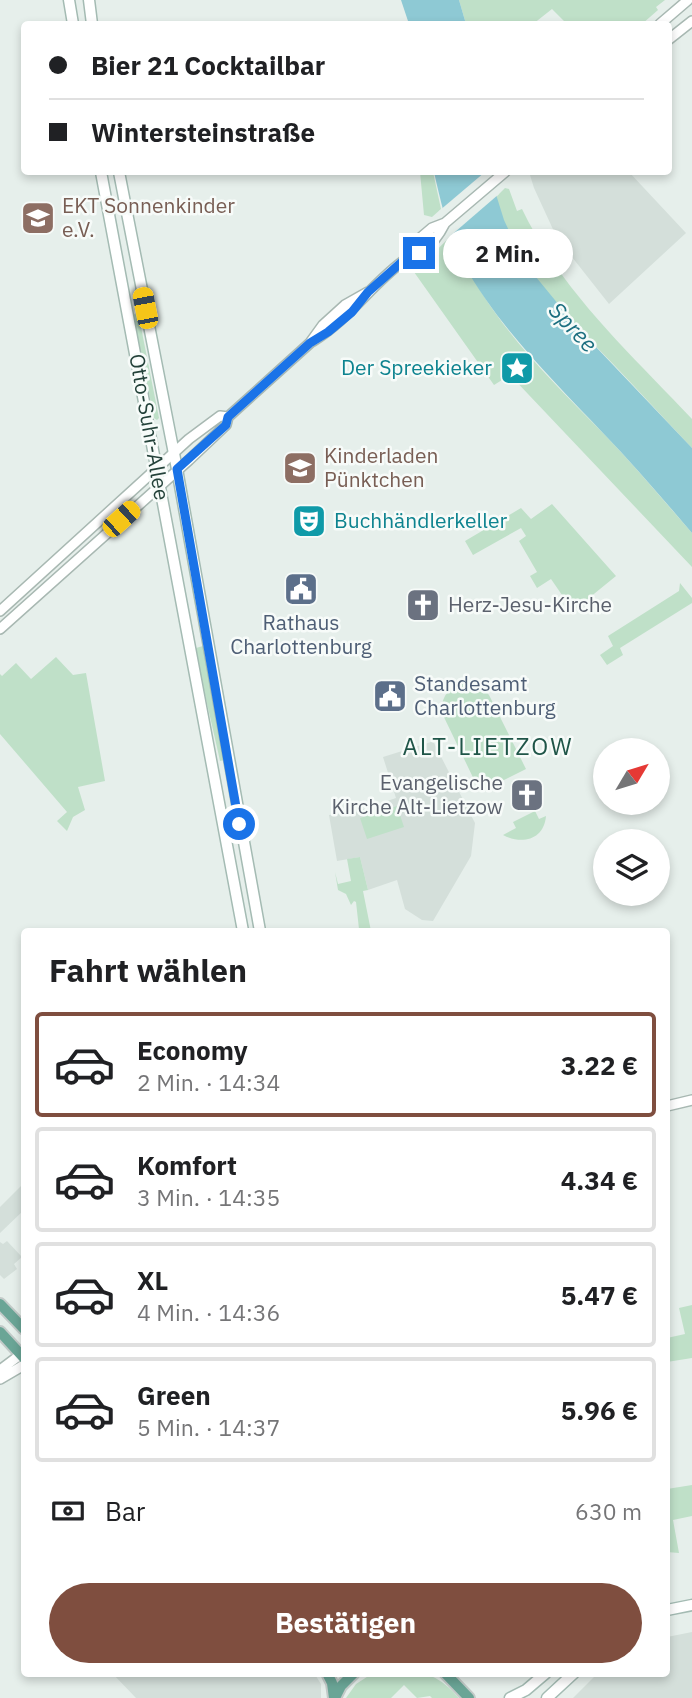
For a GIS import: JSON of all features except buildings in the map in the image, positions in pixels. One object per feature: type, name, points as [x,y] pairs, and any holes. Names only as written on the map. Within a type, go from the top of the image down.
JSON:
[{"type":"main road","points":[[69,0],[72,21]]},
{"type":"main road","points":[[89,0],[92,21]]},
{"type":"main road","name":"Otto-Suhr-Allee","points":[[102,175],[242,928]]},
{"type":"main road","name":"Otto-Suhr-Allee","points":[[120,175],[174,452],[259,928]]},
{"type":"main road","points":[[0,1304],[21,1326]]},
{"type":"main road","points":[[0,1332],[21,1352]]},
{"type":"main road","points":[[670,1609],[692,1605]]},
{"type":"main road","points":[[329,1677],[335,1698]]},
{"type":"main road","points":[[335,1698],[350,1677]]},
{"type":"main road","points":[[450,1677],[469,1697]]},
{"type":"main road","points":[[510,1698],[524,1692],[541,1677]]},
{"type":"main road","points":[[547,1698],[570,1677]]},
{"type":"street","points":[[664,21],[688,0]]},
{"type":"street","points":[[672,37],[692,21]]},
{"type":"street","points":[[0,629],[226,425],[228,417],[310,343],[343,319],[404,260],[410,247],[440,228],[501,175]]},
{"type":"street","points":[[0,611],[174,452],[220,416],[228,417]]},
{"type":"street","points":[[670,1105],[692,1100]]},
{"type":"street","points":[[0,1370],[21,1355]]},
{"type":"street","points":[[0,1379],[21,1367]]},
{"type":"shaded area","points":[[530,175],[632,175],[686,233],[609,304],[557,238]]},
{"type":"shaded area","points":[[434,743],[475,823],[471,856],[433,921],[422,920],[405,909],[397,880],[368,890],[360,857],[337,861],[329,815],[355,812],[396,798],[383,757]]},
{"type":"shaded area","points":[[21,1186],[21,1213],[0,1233],[0,1207]]},
{"type":"shaded area","points":[[7,1241],[21,1256],[14,1264],[17,1269],[4,1279],[0,1275],[0,1242],[3,1244]]},
{"type":"shaded area","points":[[692,1632],[692,1698],[573,1698],[594,1677],[670,1677],[670,1636]]},
{"type":"shaded area","points":[[116,1677],[317,1677],[321,1684],[321,1698],[136,1698]]},
{"type":"green space","points":[[459,0],[665,0],[645,21],[564,21],[552,9],[537,21],[465,21]]},
{"type":"green space","points":[[420,175],[434,175],[441,209],[432,217],[424,215]]},
{"type":"green space","points":[[505,188],[509,189],[517,211],[522,209],[538,239],[577,295],[692,419],[692,448],[544,289],[515,245],[504,222],[496,197]]},
{"type":"green space","points":[[451,236],[482,293],[518,342],[626,457],[692,533],[692,567],[510,375],[494,385],[414,272]]},
{"type":"green space","points":[[133,313],[139,317],[159,418],[157,420],[154,418]]},
{"type":"green space","points":[[552,504],[616,576],[573,611],[551,579],[537,588],[530,576],[537,572],[519,541],[526,536],[521,528],[473,555],[465,541],[521,508],[531,519]]},
{"type":"green space","points":[[680,583],[692,598],[692,603],[620,648],[623,655],[607,665],[600,655],[613,646],[608,636],[679,591]]},
{"type":"green space","points":[[203,646],[224,760],[220,761],[196,648]]},
{"type":"green space","points":[[56,657],[73,675],[86,673],[105,781],[78,787],[85,810],[73,817],[67,831],[57,821],[67,812],[0,734],[0,674],[2,676],[16,663],[31,679]]},
{"type":"green space","points":[[465,682],[481,686],[489,695],[526,769],[480,792],[441,711],[448,692]]},
{"type":"green space","points":[[397,806],[404,827],[367,839],[360,818]]},
{"type":"green space","points":[[535,811],[539,819],[546,816],[537,835],[517,840],[503,835],[516,828],[513,822]]},
{"type":"green space","points":[[360,857],[368,890],[363,891],[370,928],[359,928],[356,902],[351,905],[346,894],[338,890],[335,872],[338,884],[351,881],[347,859]]},
{"type":"green space","points":[[692,1305],[692,1358],[670,1362],[670,1337],[685,1334],[679,1308]]},
{"type":"green space","points":[[692,1485],[692,1516],[673,1520],[679,1553],[670,1552],[670,1489]]},
{"type":"green space","points":[[367,1677],[432,1677],[449,1687],[459,1698],[417,1698],[404,1685],[391,1698],[346,1698],[356,1684]]},
{"type":"water","points":[[401,0],[459,0],[465,21],[408,21]]},
{"type":"water","name":"Spree","points":[[435,175],[490,175],[504,220],[517,248],[536,277],[577,327],[692,448],[692,533],[493,310],[463,263],[446,218]]},
{"type":"pier","points":[[481,175],[493,175],[499,194],[448,238],[439,211]]},
{"type":"place","name":"EKT Sonnenkinder e.V.","points":[[38,218]]},
{"type":"place","name":"Der Spreekieker","points":[[517,368]]},
{"type":"place","name":"Kinderladen Pünktchen","points":[[300,468]]},
{"type":"place","name":"Buchhändlerkeller","points":[[309,521]]},
{"type":"place","name":"Rathaus Charlottenburg","points":[[301,589]]},
{"type":"place","name":"Herz-Jesu-Kirche","points":[[423,605]]},
{"type":"place","name":"Standesamt Charlottenburg","points":[[390,696]]},
{"type":"place","name":"Evangelische Kirche Alt-Lietzow","points":[[527,795]]},
{"type":"district","name":"ALT-LIETZOW","points":[[488,747]]},
{"type":"route","points":[[239,824],[177,469],[226,425],[228,417],[310,343],[352,312],[368,292],[404,260],[419,253]]}]
